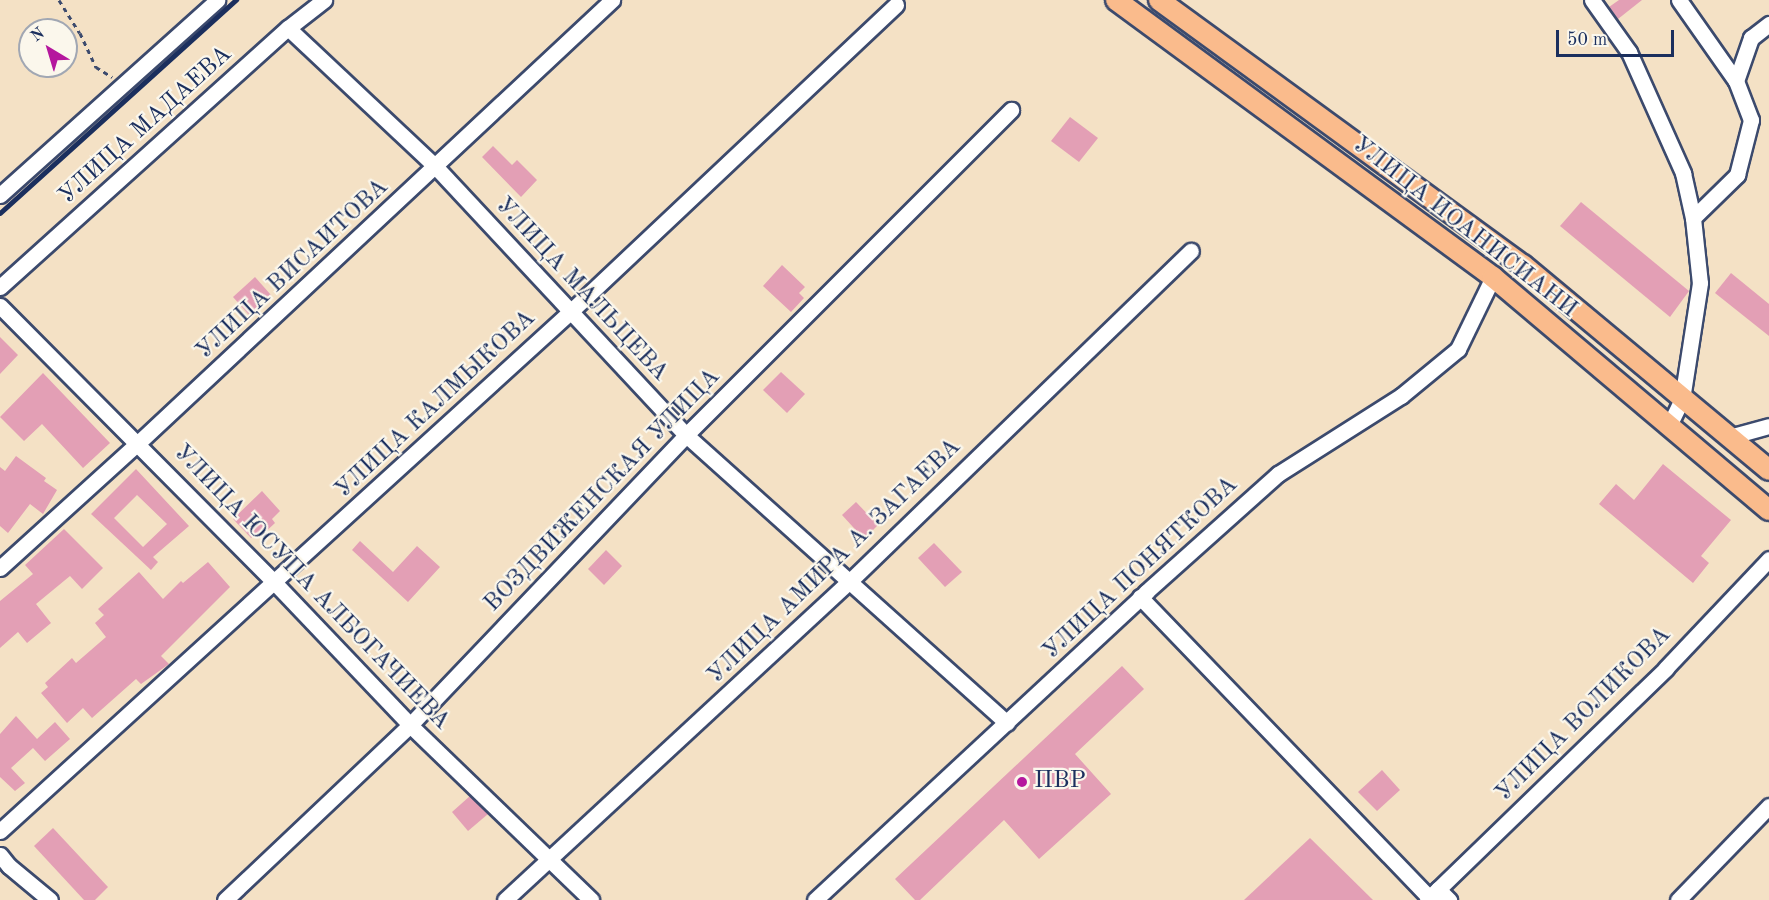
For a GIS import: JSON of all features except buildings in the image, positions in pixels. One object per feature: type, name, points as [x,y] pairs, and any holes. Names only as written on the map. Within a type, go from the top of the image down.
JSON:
[{"type":"main road","name":"УЛИЦА ИОАНИСИАНИ","points":[[1116,0],[1493,277],[1769,510]]},
{"type":"main road","name":"УЛИЦА ИОАНИСИАНИ","points":[[1159,0],[1523,265],[1769,470]]},
{"type":"main road","points":[[1493,243],[1493,277],[1523,265]]},
{"type":"street","points":[[0,195],[217,0]]},
{"type":"street","name":"УЛИЦА МАДАЕВА","points":[[0,287],[288,28],[324,0]]},
{"type":"street","name":"УЛИЦА ВИСАИТОВА","points":[[0,568],[436,167],[612,0]]},
{"type":"street","points":[[1592,0],[1629,52],[1683,173],[1693,218],[1700,283],[1682,399],[1669,426]]},
{"type":"street","points":[[1679,0],[1736,81],[1750,120],[1737,175],[1693,218]]},
{"type":"street","name":"УЛИЦА КАЛМЫКОВА","points":[[0,831],[570,312],[896,5]]},
{"type":"street","points":[[1736,81],[1751,38],[1769,24]]},
{"type":"street","name":"УЛИЦА МАЛЬЦЕВА","points":[[288,28],[436,167],[686,435],[1007,723]]},
{"type":"street","name":"ВОЗДВИЖЕНСКАЯ УЛИЦА","points":[[225,900],[410,725],[686,435],[1011,110]]},
{"type":"street","name":"УЛИЦА АМИРА А. ЗАГАЕВА","points":[[506,900],[849,582],[1191,251]]},
{"type":"street","name":"УЛИЦА ПОНЯТКОВА","points":[[815,900],[1140,597],[1278,474],[1401,396],[1458,349],[1493,277]]},
{"type":"street","name":"УЛИЦА ЮСУПА АЛБОГАЧИЕВА","points":[[0,306],[275,583],[410,725],[591,900]]},
{"type":"street","points":[[1728,437],[1769,426]]},
{"type":"street","name":"УЛИЦА ВОЛИКОВА","points":[[1436,897],[1666,668],[1769,559]]},
{"type":"street","points":[[1140,597],[1436,897]]},
{"type":"street","points":[[1678,900],[1769,806]]},
{"type":"street","points":[[0,855],[9,866],[50,900]]},
{"type":"path","points":[[59,0],[80,33],[96,67],[124,84]]},
{"type":"railway","points":[[0,213],[236,0]]},
{"type":"place","name":"ПВР","points":[[1022,782]]}]
